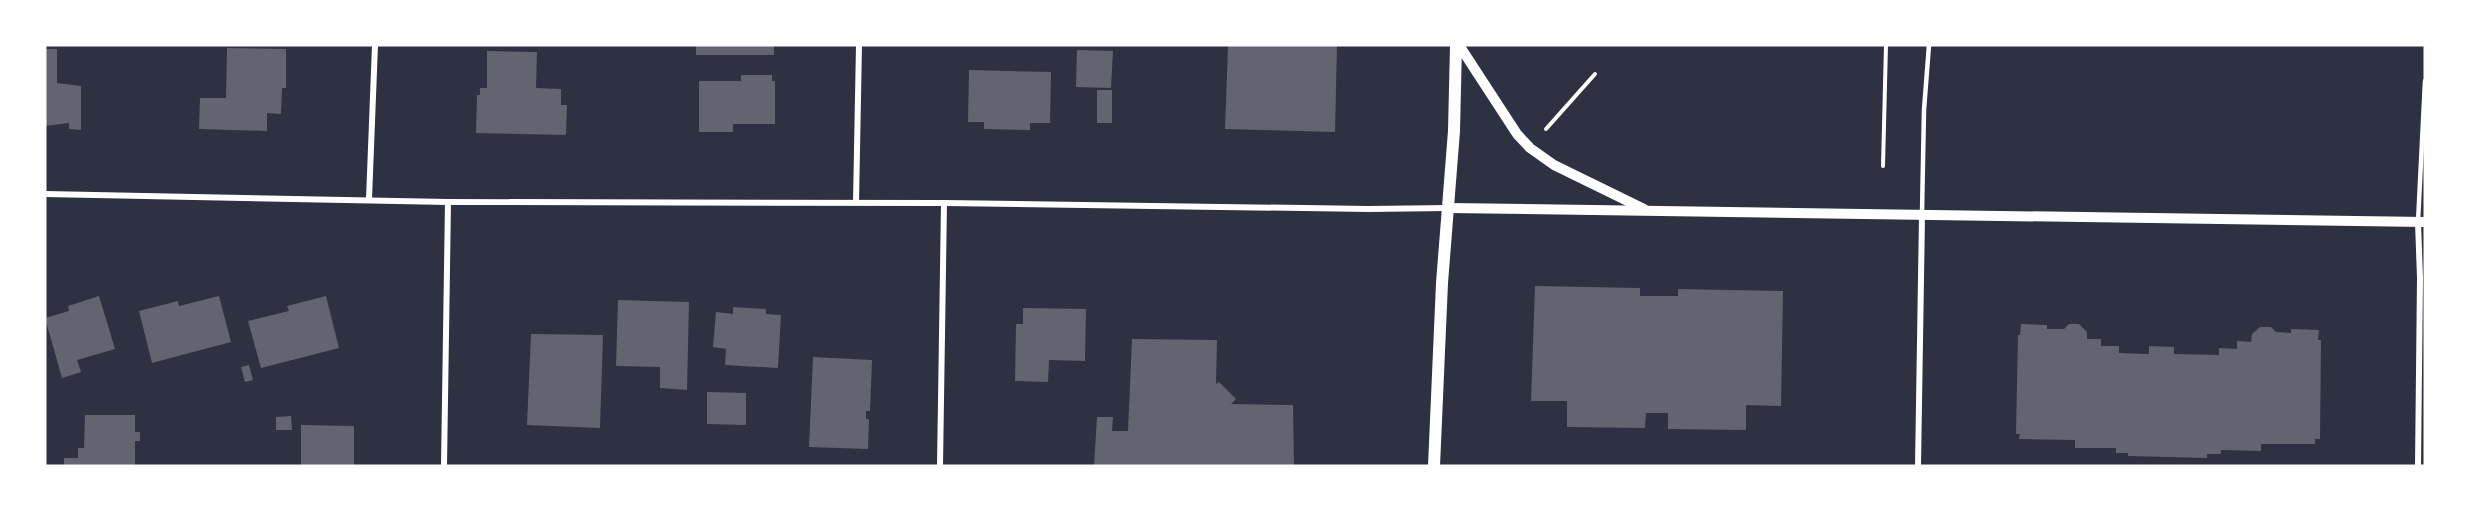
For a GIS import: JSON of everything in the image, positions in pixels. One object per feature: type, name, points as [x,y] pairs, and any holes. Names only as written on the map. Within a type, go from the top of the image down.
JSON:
[{"type":"main road","points":[[1434,466],[1442,283],[1454,131],[1457,45]]},
{"type":"street","points":[[369,199],[375,45]]},
{"type":"street","points":[[856,202],[859,45]]},
{"type":"street","points":[[1457,45],[1517,134],[1530,148],[1554,165],[1647,210]]},
{"type":"street","points":[[45,194],[448,202],[856,202],[1369,209],[1647,210],[2421,222],[2418,466]]},
{"type":"street","points":[[444,466],[448,202]]},
{"type":"street","points":[[940,466],[944,203]]},
{"type":"street","points":[[1918,466],[1922,216]]},
{"type":"lane","points":[[1922,216],[1924,110],[1929,45]]},
{"type":"lane","points":[[2421,222],[2425,81]]},
{"type":"path","points":[[1883,166],[1886,45]]},
{"type":"path","points":[[1544,131],[1595,74]]},
{"type":"building","points":[[696,45],[774,45],[774,55],[696,55]]},
{"type":"building","points":[[1228,45],[1337,45],[1335,132],[1225,129]]},
{"type":"building","points":[[227,48],[286,49],[286,88],[282,88],[281,114],[267,113],[267,131],[199,129],[200,98],[226,98]]},
{"type":"building","points":[[45,49],[57,49],[57,83],[81,86],[81,130],[69,129],[69,123],[45,126]]},
{"type":"building","points":[[1077,50],[1113,51],[1111,88],[1076,87]]},
{"type":"building","points":[[487,51],[537,52],[536,88],[561,89],[561,105],[567,105],[566,135],[476,133],[477,95],[480,95],[480,88],[487,88]]},
{"type":"building","points":[[969,70],[1051,72],[1050,123],[1030,123],[1030,130],[984,129],[984,122],[968,122]]},
{"type":"building","points":[[741,75],[772,75],[772,81],[775,81],[775,124],[733,124],[733,132],[699,132],[699,81],[741,81]]},
{"type":"building","points":[[1097,90],[1112,90],[1112,123],[1097,123]]},
{"type":"building","points":[[1535,286],[1640,288],[1640,296],[1678,296],[1678,289],[1783,291],[1781,406],[1746,405],[1746,430],[1668,429],[1668,413],[1646,413],[1645,428],[1567,427],[1567,401],[1531,401]]},
{"type":"building","points":[[99,296],[115,349],[77,360],[81,372],[62,378],[45,318],[69,311],[68,306]]},
{"type":"building","points":[[219,296],[231,342],[152,363],[139,311],[178,301],[179,306]]},
{"type":"building","points":[[326,296],[339,348],[261,368],[248,321],[289,311],[287,306]]},
{"type":"building","points":[[618,300],[689,302],[687,390],[660,388],[660,367],[616,366]]},
{"type":"building","points":[[733,307],[766,309],[766,314],[781,315],[778,368],[725,365],[726,349],[713,347],[716,312],[733,314]]},
{"type":"building","points":[[1023,308],[1086,309],[1085,361],[1049,360],[1048,382],[1015,381],[1016,324],[1023,324]]},
{"type":"building","points":[[2021,324],[2047,325],[2047,329],[2064,329],[2069,324],[2079,324],[2087,332],[2087,339],[2101,339],[2101,346],[2119,346],[2119,353],[2149,354],[2149,346],[2174,347],[2174,354],[2219,355],[2219,348],[2237,349],[2237,341],[2251,342],[2252,334],[2260,327],[2271,327],[2276,332],[2291,333],[2291,329],[2319,330],[2318,340],[2321,340],[2320,439],[2315,439],[2315,444],[2261,444],[2261,451],[2221,450],[2221,454],[2207,454],[2207,458],[2128,456],[2128,453],[2116,453],[2116,448],[2075,448],[2075,440],[2019,439],[2020,434],[2016,434],[2018,335],[2020,335]]},
{"type":"building","points":[[531,334],[603,335],[600,428],[527,425]]},
{"type":"building","points":[[1132,339],[1217,340],[1216,384],[1219,382],[1236,399],[1231,404],[1293,405],[1294,466],[1094,466],[1097,417],[1113,417],[1112,431],[1128,431]]},
{"type":"building","points":[[813,357],[872,360],[870,411],[866,411],[866,419],[869,419],[868,449],[809,447]]},
{"type":"building","points":[[249,365],[253,380],[245,382],[241,367]]},
{"type":"building","points":[[707,392],[746,393],[746,425],[707,424]]},
{"type":"building","points":[[85,415],[135,415],[135,432],[140,432],[140,441],[135,441],[135,466],[64,466],[64,458],[78,458],[78,448],[84,448]]},
{"type":"building","points":[[291,416],[292,430],[276,430],[276,417]]},
{"type":"building","points":[[301,425],[354,426],[354,466],[301,466]]}]
